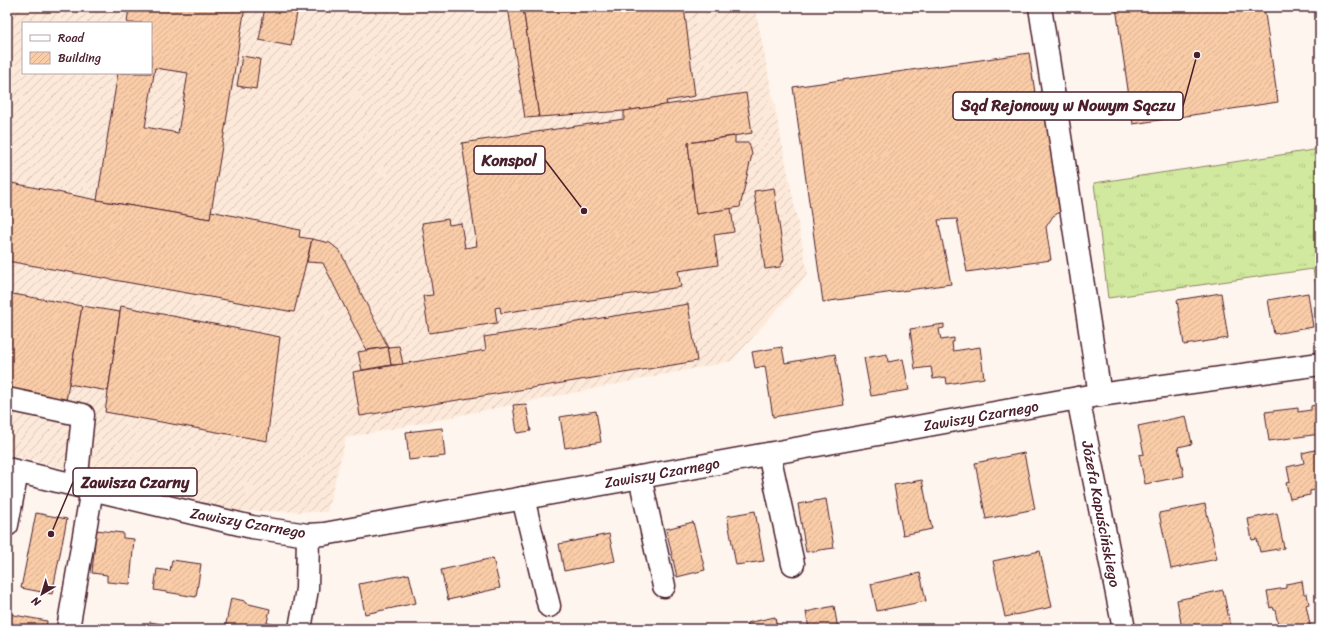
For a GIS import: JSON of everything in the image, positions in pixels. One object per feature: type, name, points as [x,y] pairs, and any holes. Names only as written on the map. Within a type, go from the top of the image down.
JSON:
[{"type":"street","points":[[1040,7],[1100,395]]},
{"type":"street","name":"Zawiszy Czarnego","points":[[12,471],[252,527],[308,535],[324,534],[1078,398],[1320,364]]},
{"type":"street","name":"Józefa Kapuścińskiego","points":[[1078,398],[1124,629]]},
{"type":"street","points":[[7,399],[83,415],[84,487],[68,629]]},
{"type":"street","points":[[769,454],[793,564]]},
{"type":"street","points":[[7,525],[12,471]]},
{"type":"street","points":[[640,477],[664,586]]},
{"type":"street","points":[[523,498],[550,606]]},
{"type":"street","points":[[300,629],[307,589],[308,535]]},
{"type":"shaded area","points":[[7,7],[755,7],[808,274],[732,361],[346,438],[327,512],[239,511],[7,454]]},
{"type":"green space","points":[[1320,149],[1320,309],[1313,269],[1108,298],[1094,183]]},
{"type":"building","points":[[129,7],[245,7],[210,219],[97,200],[118,74],[152,74],[152,22],[127,22]],"holes":[[[155,68],[188,73],[178,133],[145,127]]]},
{"type":"building","points":[[265,7],[298,7],[291,46],[259,40]]},
{"type":"building","points":[[508,7],[523,7],[539,117],[525,118]]},
{"type":"building","points":[[523,7],[684,7],[695,96],[666,101],[667,105],[624,111],[539,117]]},
{"type":"building","points":[[1116,7],[1264,7],[1278,102],[1133,124]]},
{"type":"building","points":[[1029,53],[1039,119],[1051,118],[1062,211],[1053,216],[1046,227],[1051,260],[967,272],[957,219],[938,220],[951,284],[823,302],[793,87]]},
{"type":"building","points":[[242,56],[260,59],[256,89],[237,86]]},
{"type":"building","points":[[746,93],[752,133],[688,143],[696,214],[731,208],[734,232],[714,235],[718,265],[678,271],[681,287],[501,313],[500,307],[495,308],[497,323],[429,333],[423,296],[433,295],[422,223],[448,219],[449,225],[461,223],[465,248],[477,246],[462,143],[624,119],[624,111]]},
{"type":"building","points":[[735,136],[735,143],[749,143],[752,154],[740,207],[696,214],[688,143]]},
{"type":"building","points":[[7,182],[97,200],[210,219],[211,211],[300,230],[299,237],[312,239],[294,312],[7,261]]},
{"type":"building","points":[[774,188],[784,259],[780,267],[765,269],[754,191]]},
{"type":"building","points":[[312,239],[330,243],[340,251],[388,347],[366,350],[323,263],[307,262]]},
{"type":"building","points":[[7,293],[82,306],[65,407],[7,397]]},
{"type":"building","points":[[1221,293],[1228,338],[1184,345],[1177,300]]},
{"type":"building","points":[[1308,293],[1313,327],[1274,334],[1268,300]]},
{"type":"building","points":[[688,304],[697,361],[360,416],[353,372],[486,350],[484,337]]},
{"type":"building","points":[[82,306],[120,312],[108,391],[69,384]]},
{"type":"building","points":[[121,306],[280,337],[267,441],[105,412]]},
{"type":"building","points":[[944,324],[944,328],[939,329],[941,340],[954,338],[954,342],[952,342],[953,351],[980,347],[984,378],[947,384],[946,377],[933,379],[931,367],[915,369],[910,329]]},
{"type":"building","points":[[399,346],[403,364],[391,365],[388,347]]},
{"type":"building","points":[[388,347],[391,365],[362,370],[358,352]]},
{"type":"building","points":[[782,347],[785,363],[835,354],[844,405],[773,417],[765,366],[755,368],[752,352]]},
{"type":"building","points":[[887,354],[888,362],[903,359],[909,390],[871,396],[864,358]]},
{"type":"building","points":[[526,404],[531,431],[517,433],[513,405]]},
{"type":"building","points":[[1320,404],[1320,434],[1269,441],[1265,412],[1298,408],[1298,412],[1311,410],[1311,406]]},
{"type":"building","points":[[596,411],[601,442],[565,448],[560,417]]},
{"type":"building","points":[[1186,416],[1192,444],[1178,447],[1184,476],[1145,484],[1139,455],[1144,454],[1138,426]]},
{"type":"building","points":[[442,428],[445,456],[409,460],[406,432]]},
{"type":"building","points":[[1319,449],[1320,489],[1310,491],[1310,495],[1290,499],[1286,483],[1290,482],[1287,467],[1304,463],[1302,453]]},
{"type":"building","points":[[1024,453],[1035,509],[986,519],[975,463]]},
{"type":"building","points":[[922,480],[932,529],[903,535],[894,485]]},
{"type":"building","points":[[826,499],[834,548],[806,552],[798,504]]},
{"type":"building","points":[[1205,504],[1217,559],[1171,569],[1159,513]]},
{"type":"building","points":[[755,511],[764,561],[736,565],[727,516]]},
{"type":"building","points":[[36,513],[67,519],[52,594],[21,588]]},
{"type":"building","points":[[1277,513],[1284,548],[1260,552],[1257,539],[1252,540],[1248,519]]},
{"type":"building","points":[[693,522],[705,570],[677,577],[666,529]]},
{"type":"building","points":[[96,530],[123,533],[123,538],[134,539],[130,584],[107,582],[107,575],[92,573]]},
{"type":"building","points":[[609,534],[615,561],[564,571],[559,544]]},
{"type":"building","points":[[1040,551],[1052,607],[1005,617],[993,561]]},
{"type":"building","points":[[493,558],[500,588],[448,600],[441,570]]},
{"type":"building","points":[[172,560],[201,564],[196,597],[154,590],[157,569],[170,571]]},
{"type":"building","points":[[920,573],[926,601],[877,611],[871,584]]},
{"type":"building","points":[[409,574],[416,603],[365,614],[359,584]]},
{"type":"building","points":[[1302,581],[1304,594],[1307,594],[1309,604],[1306,605],[1311,629],[1279,629],[1275,610],[1273,607],[1270,608],[1267,591],[1286,588],[1286,584]]},
{"type":"building","points":[[1223,590],[1231,629],[1182,629],[1177,600]]},
{"type":"building","points":[[231,598],[270,609],[267,623],[272,624],[271,629],[225,629]]},
{"type":"building","points":[[834,606],[838,629],[809,629],[806,612]]},
{"type":"building","points":[[9,614],[47,621],[46,629],[7,629]]},
{"type":"building","points":[[775,617],[777,629],[748,629],[747,623]]},
{"type":"building","points":[[150,622],[185,628],[149,629]]},
{"type":"place","name":"Sąd Rejonowy w Nowym Sączu","points":[[1197,55]]},
{"type":"place","name":"Konspol","points":[[584,211]]},
{"type":"place","name":"Zawisza Czarny","points":[[51,534]]}]
